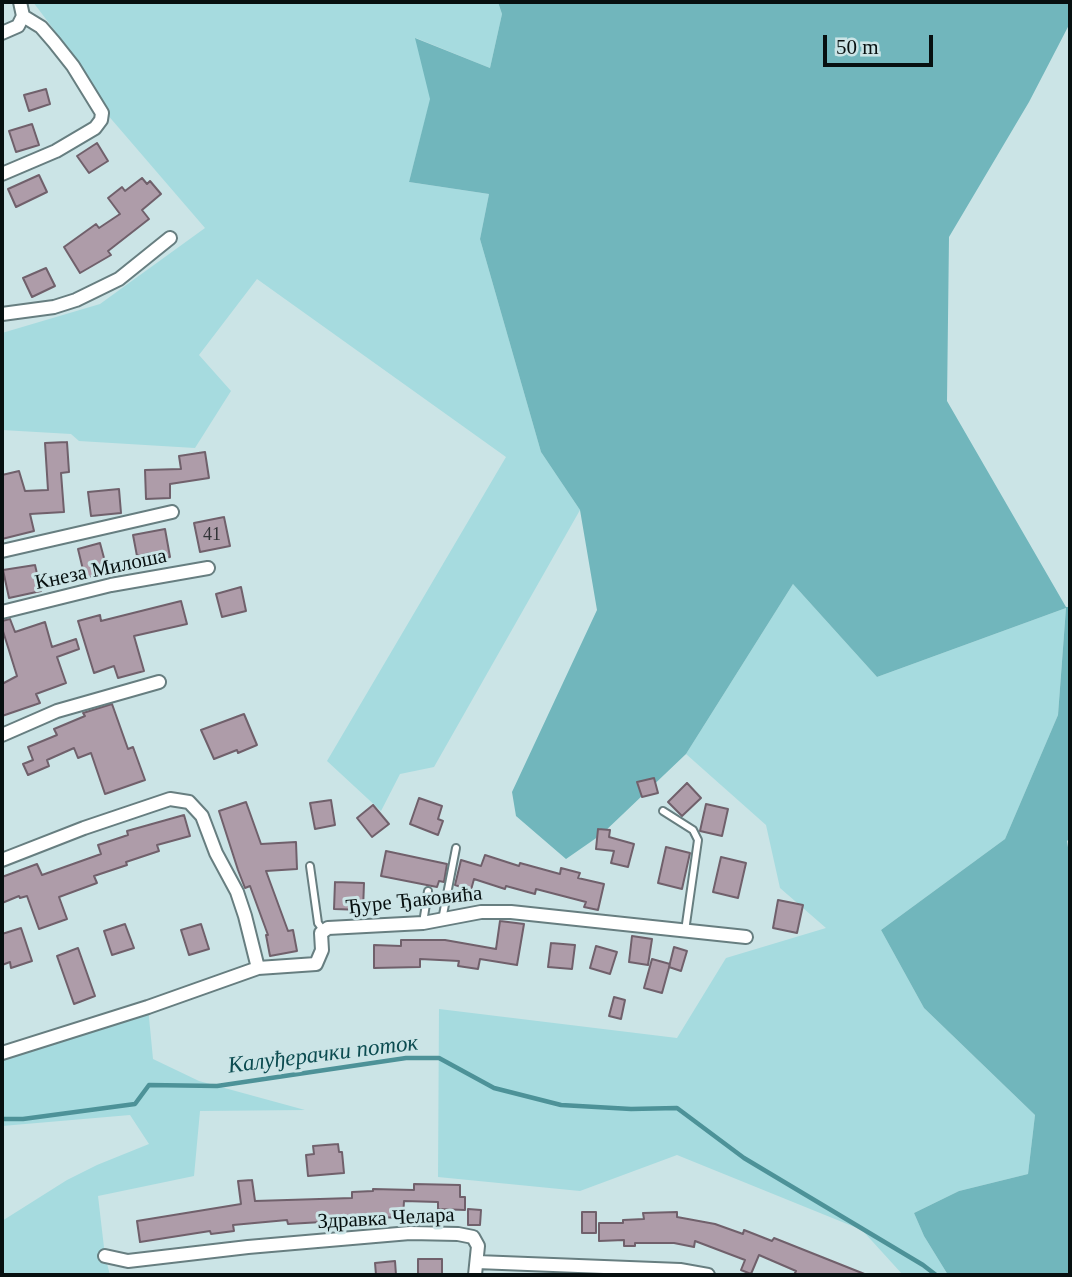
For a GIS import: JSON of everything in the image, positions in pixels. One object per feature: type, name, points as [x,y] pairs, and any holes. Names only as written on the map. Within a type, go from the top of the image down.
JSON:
[{"type":"street","points":[[2,33],[18,26],[23,16],[20,2]]},
{"type":"street","points":[[2,174],[55,151],[99,124],[102,113],[84,83],[41,27],[23,16]]},
{"type":"street","points":[[2,314],[54,307],[76,300],[119,279],[170,238]]},
{"type":"street","name":"Кнеза Милоша","points":[[2,551],[172,512]]},
{"type":"street","name":"Кнеза Милоша","points":[[2,612],[111,585],[208,568]]},
{"type":"street","points":[[2,735],[57,711],[159,682]]},
{"type":"street","points":[[2,860],[84,828],[170,799],[180,799],[196,808],[202,816],[216,853],[237,892],[258,968]]},
{"type":"street","name":"Ђуре Ђаковића","points":[[2,1053],[148,1007],[258,968],[316,964],[322,950],[320,936],[323,930],[423,923],[481,912],[511,912],[746,937]]},
{"type":"street","name":"Здравка Челара","points":[[105,1256],[128,1261],[248,1247],[422,1233],[458,1234],[473,1237],[478,1245],[476,1269],[669,1270],[708,1275]]},
{"type":"lane","points":[[663,811],[692,830],[698,839],[685,931]]},
{"type":"lane","points":[[442,919],[456,848]]},
{"type":"lane","points":[[310,866],[318,923],[323,930]]},
{"type":"lane","points":[[423,923],[428,891]]},
{"type":"shaded area","points":[[33,2],[498,2],[502,14],[490,68],[416,38],[431,97],[409,182],[489,194],[480,239],[541,452],[580,510],[434,767],[400,774],[381,811],[327,761],[506,457],[257,279],[199,355],[231,391],[195,448],[79,441],[71,434],[2,430],[2,333],[100,304],[205,228],[100,106],[73,55]]},
{"type":"shaded area","points":[[498,2],[1070,2],[1070,23],[1029,102],[949,237],[947,401],[1066,607],[1070,607],[1070,838],[1067,841],[1070,860],[1070,1275],[948,1275],[924,1236],[914,1213],[959,1191],[1028,1174],[1035,1115],[924,1008],[881,930],[1005,839],[1058,715],[1066,608],[877,677],[793,584],[686,754],[602,834],[566,859],[516,816],[512,792],[597,610],[580,510],[541,452],[480,239],[489,194],[409,182],[430,99],[415,38],[490,68],[502,14]]},
{"type":"shaded area","points":[[793,584],[877,677],[1066,608],[1058,715],[1005,839],[881,930],[924,1008],[1035,1115],[1028,1174],[959,1191],[914,1213],[924,1236],[948,1275],[903,1275],[862,1230],[677,1155],[580,1191],[438,1177],[439,1009],[677,1038],[726,958],[826,928],[780,888],[766,825],[686,754]]},
{"type":"shaded area","points":[[148,1007],[153,1059],[199,1081],[305,1110],[200,1111],[194,1176],[98,1196],[110,1275],[2,1275],[2,1221],[67,1180],[149,1144],[130,1115],[2,1126],[2,1053]]},
{"type":"building","points":[[46,89],[50,104],[29,111],[24,95]]},
{"type":"building","points":[[32,124],[39,145],[16,152],[9,131]]},
{"type":"building","points":[[97,143],[108,161],[89,173],[77,156]]},
{"type":"building","points":[[39,175],[47,192],[16,207],[8,189]]},
{"type":"building","points":[[142,178],[147,184],[150,181],[161,194],[142,210],[149,219],[108,251],[111,255],[80,273],[64,247],[96,224],[99,228],[120,214],[108,198],[122,187],[125,191]]},
{"type":"building","points":[[46,268],[55,286],[32,297],[23,278]]},
{"type":"building","points":[[67,442],[69,472],[61,473],[64,512],[30,514],[34,531],[2,539],[2,475],[19,471],[25,491],[48,490],[45,443]]},
{"type":"building","points":[[205,452],[209,478],[170,484],[170,498],[146,499],[145,470],[181,469],[179,456]]},
{"type":"building","points":[[119,489],[121,513],[91,516],[88,492]]},
{"type":"building","points":[[224,517],[230,546],[200,552],[194,523]]},
{"type":"building","points":[[165,529],[170,557],[153,561],[151,553],[137,556],[133,535]]},
{"type":"building","points":[[100,543],[108,573],[85,578],[78,549]]},
{"type":"building","points":[[35,565],[41,591],[9,598],[3,570]]},
{"type":"building","points":[[241,587],[246,611],[222,617],[216,594]]},
{"type":"building","points":[[181,601],[187,624],[134,636],[144,671],[118,678],[114,666],[94,673],[78,621],[100,615],[101,621]]},
{"type":"building","points":[[10,619],[15,632],[45,622],[52,647],[76,639],[79,649],[57,657],[66,683],[36,694],[40,703],[2,716],[2,684],[17,676],[2,628],[2,621]]},
{"type":"building","points":[[112,704],[128,749],[133,747],[145,780],[105,794],[91,753],[78,758],[74,748],[47,760],[49,766],[28,775],[23,764],[33,760],[28,747],[57,735],[54,729],[85,716],[83,713]]},
{"type":"building","points":[[244,714],[257,745],[214,759],[201,730]]},
{"type":"building","points":[[654,778],[658,793],[642,797],[637,782]]},
{"type":"building","points":[[687,783],[701,798],[682,816],[668,802]]},
{"type":"building","points":[[419,798],[442,806],[438,819],[443,821],[438,835],[410,824]]},
{"type":"building","points":[[331,800],[335,825],[315,829],[310,803]]},
{"type":"building","points":[[246,802],[261,844],[296,842],[297,869],[266,871],[288,931],[293,930],[297,951],[270,956],[268,935],[250,886],[245,888],[238,870],[219,811]]},
{"type":"building","points":[[706,804],[728,809],[722,836],[700,831]]},
{"type":"building","points":[[373,805],[389,824],[372,837],[357,818]]},
{"type":"building","points":[[184,815],[190,836],[157,845],[159,851],[94,876],[97,883],[59,897],[67,919],[39,929],[27,896],[19,896],[2,903],[2,877],[37,864],[42,875],[101,854],[98,845],[128,835],[127,831]]},
{"type":"building","points":[[598,829],[610,830],[609,837],[634,844],[628,867],[611,863],[614,851],[596,849]]},
{"type":"building","points":[[666,847],[690,853],[682,889],[658,883]]},
{"type":"building","points":[[386,851],[447,864],[444,882],[439,881],[437,887],[381,876]]},
{"type":"building","points":[[485,855],[519,866],[520,863],[560,874],[561,868],[580,873],[578,878],[604,884],[598,910],[584,907],[586,902],[536,889],[535,894],[506,886],[505,889],[474,879],[471,890],[455,885],[461,860],[481,866]]},
{"type":"building","points":[[721,857],[746,863],[738,898],[713,892]]},
{"type":"building","points":[[335,882],[364,883],[363,910],[334,909]]},
{"type":"building","points":[[778,900],[803,905],[797,933],[773,928]]},
{"type":"building","points":[[500,921],[524,924],[517,965],[480,959],[478,969],[458,966],[459,961],[420,959],[420,967],[374,968],[374,945],[401,946],[401,940],[445,940],[496,949]]},
{"type":"building","points":[[125,924],[134,948],[112,955],[104,931]]},
{"type":"building","points":[[201,924],[209,949],[189,955],[181,930]]},
{"type":"building","points":[[21,928],[32,961],[11,968],[10,962],[2,965],[2,934]]},
{"type":"building","points":[[632,936],[652,939],[648,965],[629,962]]},
{"type":"building","points":[[551,943],[575,945],[572,969],[548,967]]},
{"type":"building","points":[[596,946],[617,952],[610,974],[590,968]]},
{"type":"building","points":[[674,947],[687,951],[681,971],[669,967]]},
{"type":"building","points":[[78,948],[95,996],[74,1004],[57,956]]},
{"type":"building","points":[[652,959],[670,964],[662,993],[644,988]]},
{"type":"building","points":[[614,997],[625,1000],[621,1019],[609,1016]]},
{"type":"building","points":[[338,1144],[339,1152],[342,1152],[344,1173],[308,1176],[306,1155],[314,1154],[313,1146]]},
{"type":"building","points":[[252,1180],[255,1201],[352,1198],[352,1192],[373,1189],[414,1190],[414,1184],[460,1185],[460,1197],[465,1197],[465,1210],[438,1209],[438,1202],[404,1201],[403,1218],[375,1217],[288,1224],[287,1220],[233,1225],[234,1231],[211,1234],[210,1231],[140,1242],[137,1221],[241,1204],[238,1181]]},
{"type":"building","points":[[468,1209],[481,1210],[480,1225],[468,1225]]},
{"type":"building","points":[[582,1212],[596,1212],[596,1233],[582,1233]]},
{"type":"building","points":[[677,1212],[677,1217],[715,1224],[743,1234],[744,1230],[772,1241],[774,1238],[867,1275],[794,1275],[796,1271],[759,1255],[751,1274],[741,1270],[745,1260],[695,1241],[694,1247],[674,1243],[635,1243],[635,1246],[624,1246],[624,1240],[599,1241],[599,1223],[623,1223],[623,1220],[644,1219],[643,1213]]},
{"type":"building","points":[[418,1259],[442,1259],[442,1275],[418,1275]]},
{"type":"building","points":[[395,1261],[396,1275],[376,1275],[375,1263]]},
{"type":"waterway","name":"Калуђерачки поток","points":[[2,1119],[23,1119],[135,1104],[149,1085],[217,1086],[406,1058],[439,1058],[494,1088],[561,1105],[631,1109],[677,1108],[744,1158],[936,1275]]}]
